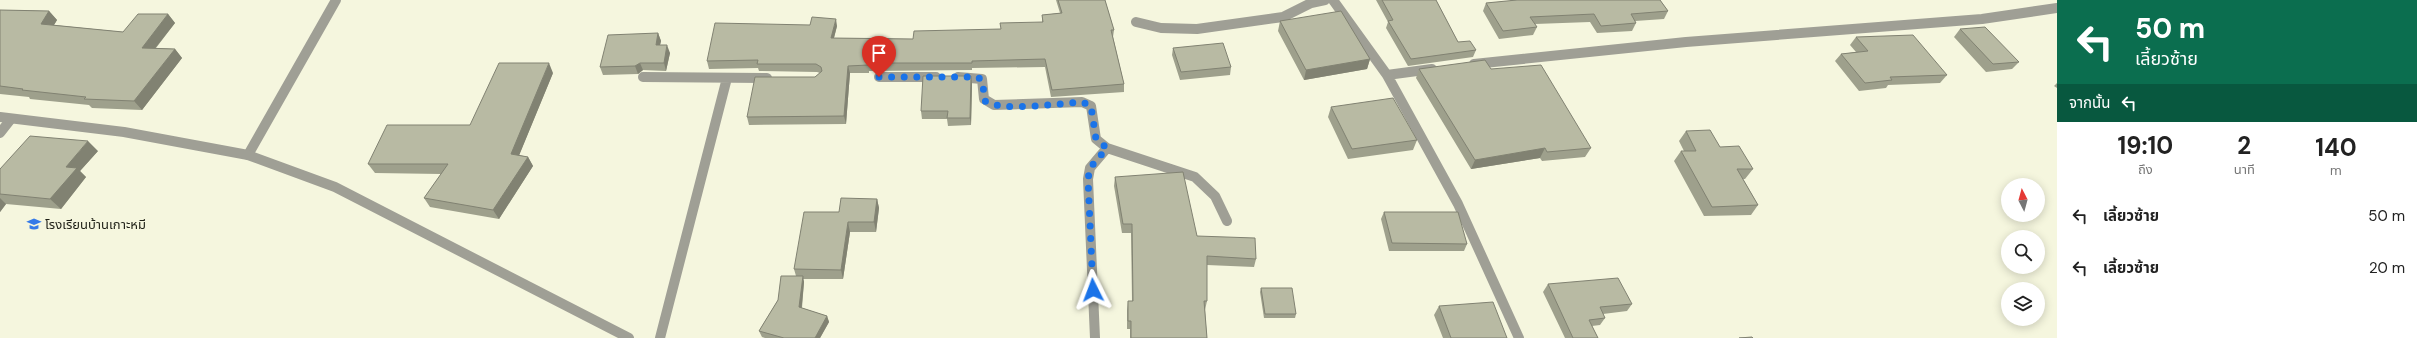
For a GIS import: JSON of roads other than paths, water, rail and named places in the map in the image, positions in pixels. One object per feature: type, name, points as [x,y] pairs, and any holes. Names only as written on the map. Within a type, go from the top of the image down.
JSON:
[{"type":"street","points":[[248,155],[336,0]]},
{"type":"street","points":[[1136,22],[1160,28],[1197,29],[1283,17],[1311,3],[1325,0]]},
{"type":"street","points":[[1333,0],[1387,75],[1458,204],[1519,338]]},
{"type":"street","points":[[1464,65],[1532,56],[1686,42],[1982,19],[2057,8]]},
{"type":"street","points":[[1387,75],[1441,68]]},
{"type":"street","points":[[643,77],[780,78]]},
{"type":"street","points":[[879,77],[978,77],[983,82],[984,100],[989,103],[1002,106],[1087,103],[1092,109],[1096,139],[1107,148],[1195,177],[1215,196],[1227,222]]},
{"type":"street","points":[[660,338],[727,78]]},
{"type":"street","points":[[0,117],[124,132],[248,155],[335,187],[629,338]]},
{"type":"street","points":[[0,133],[11,119]]},
{"type":"street","points":[[1095,338],[1088,179],[1090,168],[1107,148]]},
{"type":"place","name":"โรงเรียนบ้านเกาะหมี","points":[[34,224]]}]
